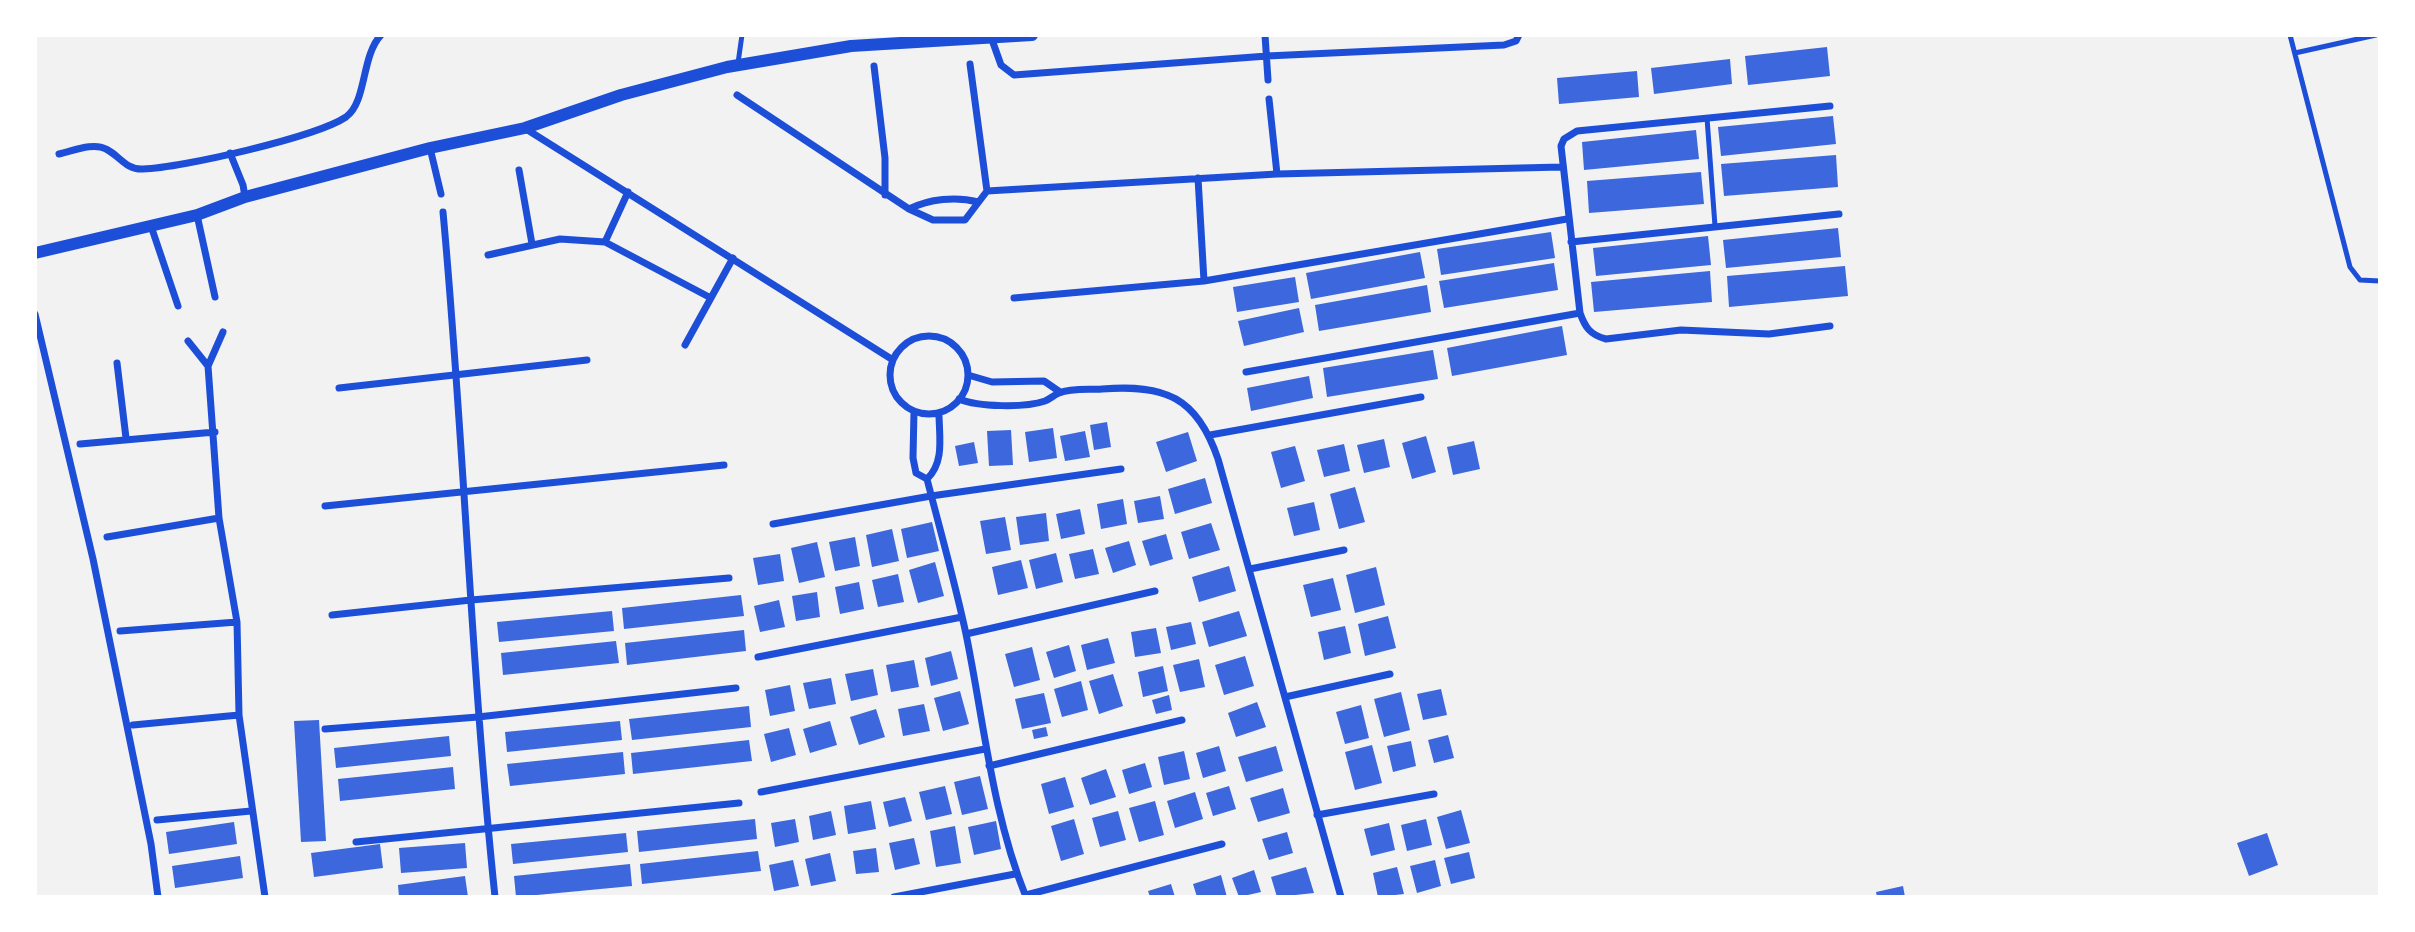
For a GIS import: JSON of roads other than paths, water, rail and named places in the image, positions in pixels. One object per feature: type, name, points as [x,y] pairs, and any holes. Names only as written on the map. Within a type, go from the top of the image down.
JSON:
[{"type":"street","points":[[59,154],[91,147],[106,149],[123,163],[140,169],[230,153],[323,127],[348,116],[356,104],[372,45],[381,35]]},
{"type":"street","points":[[35,253],[197,215],[244,191],[525,128],[621,95],[738,65],[852,46],[1031,35]]},
{"type":"street","points":[[1265,35],[1268,80]]},
{"type":"street","points":[[991,37],[1001,65],[1014,75],[1267,56],[1504,45],[1516,40],[1519,35]]},
{"type":"street","points":[[737,95],[885,195],[933,220],[954,222],[971,215],[987,191],[971,64]]},
{"type":"street","points":[[874,66],[885,158],[885,195]]},
{"type":"street","points":[[1269,99],[1277,174]]},
{"type":"street","points":[[1830,106],[1577,131],[1564,139],[1561,167],[1580,313],[1585,326],[1594,336],[1606,339],[1681,330],[1769,334],[1830,326]]},
{"type":"street","points":[[525,128],[893,360]]},
{"type":"street","points":[[430,148],[441,194]]},
{"type":"street","points":[[230,153],[244,191]]},
{"type":"street","points":[[987,191],[1277,174],[1561,167]]},
{"type":"street","points":[[519,170],[532,244]]},
{"type":"street","points":[[1198,178],[1204,281]]},
{"type":"street","points":[[604,242],[628,192]]},
{"type":"street","points":[[909,209],[935,200],[966,199],[978,202]]},
{"type":"street","points":[[443,212],[458,375],[478,717],[495,897]]},
{"type":"street","points":[[1570,242],[1839,214]]},
{"type":"street","points":[[197,215],[215,297]]},
{"type":"street","points":[[1014,298],[1204,281],[1567,219]]},
{"type":"street","points":[[151,226],[178,306]]},
{"type":"street","points":[[488,255],[560,239],[604,242],[709,297]]},
{"type":"street","points":[[685,345],[709,297],[733,258]]},
{"type":"street","points":[[1247,372],[1580,313]]},
{"type":"street","points":[[35,314],[93,559],[151,844],[158,897]]},
{"type":"street","points":[[223,332],[208,366],[215,432],[219,518],[237,622],[239,715],[265,897]]},
{"type":"street","points":[[924,337],[937,338],[959,351],[968,376],[959,399],[939,413],[914,411],[904,405],[891,385],[893,360],[911,341],[924,337]]},
{"type":"street","points":[[188,341],[208,366]]},
{"type":"street","points":[[339,388],[587,360]]},
{"type":"street","points":[[117,363],[126,438]]},
{"type":"street","points":[[968,376],[992,382],[1044,381],[1060,392]]},
{"type":"street","points":[[959,399],[976,406],[1044,402],[1060,392],[1132,387],[1156,391],[1175,399],[1196,413],[1210,435],[1341,897]]},
{"type":"street","points":[[1210,435],[1421,397]]},
{"type":"street","points":[[914,411],[913,458],[916,472],[927,479],[932,496],[966,634],[985,749],[1015,874],[1026,896],[1222,844]]},
{"type":"street","points":[[927,479],[937,470],[939,413]]},
{"type":"street","points":[[80,444],[215,432]]},
{"type":"street","points":[[325,506],[464,489],[724,465]]},
{"type":"street","points":[[773,524],[932,496],[1121,469]]},
{"type":"street","points":[[107,537],[219,518]]},
{"type":"street","points":[[1250,569],[1344,550]]},
{"type":"street","points":[[332,615],[729,578]]},
{"type":"street","points":[[966,634],[1155,591]]},
{"type":"street","points":[[758,657],[962,617]]},
{"type":"street","points":[[120,631],[237,622]]},
{"type":"street","points":[[1285,697],[1390,674]]},
{"type":"street","points":[[325,729],[478,717],[736,688]]},
{"type":"street","points":[[133,725],[239,715]]},
{"type":"street","points":[[989,765],[1182,720]]},
{"type":"street","points":[[761,792],[985,749]]},
{"type":"street","points":[[1317,815],[1434,793]]},
{"type":"street","points":[[356,842],[739,803]]},
{"type":"street","points":[[157,820],[251,811]]},
{"type":"street","points":[[894,897],[1015,874]]},
{"type":"lane","points":[[738,65],[742,35]]},
{"type":"lane","points":[[2290,35],[2350,267],[2360,280],[2380,281]]},
{"type":"lane","points":[[2295,53],[2376,35]]},
{"type":"lane","points":[[1707,118],[1715,226]]}]
